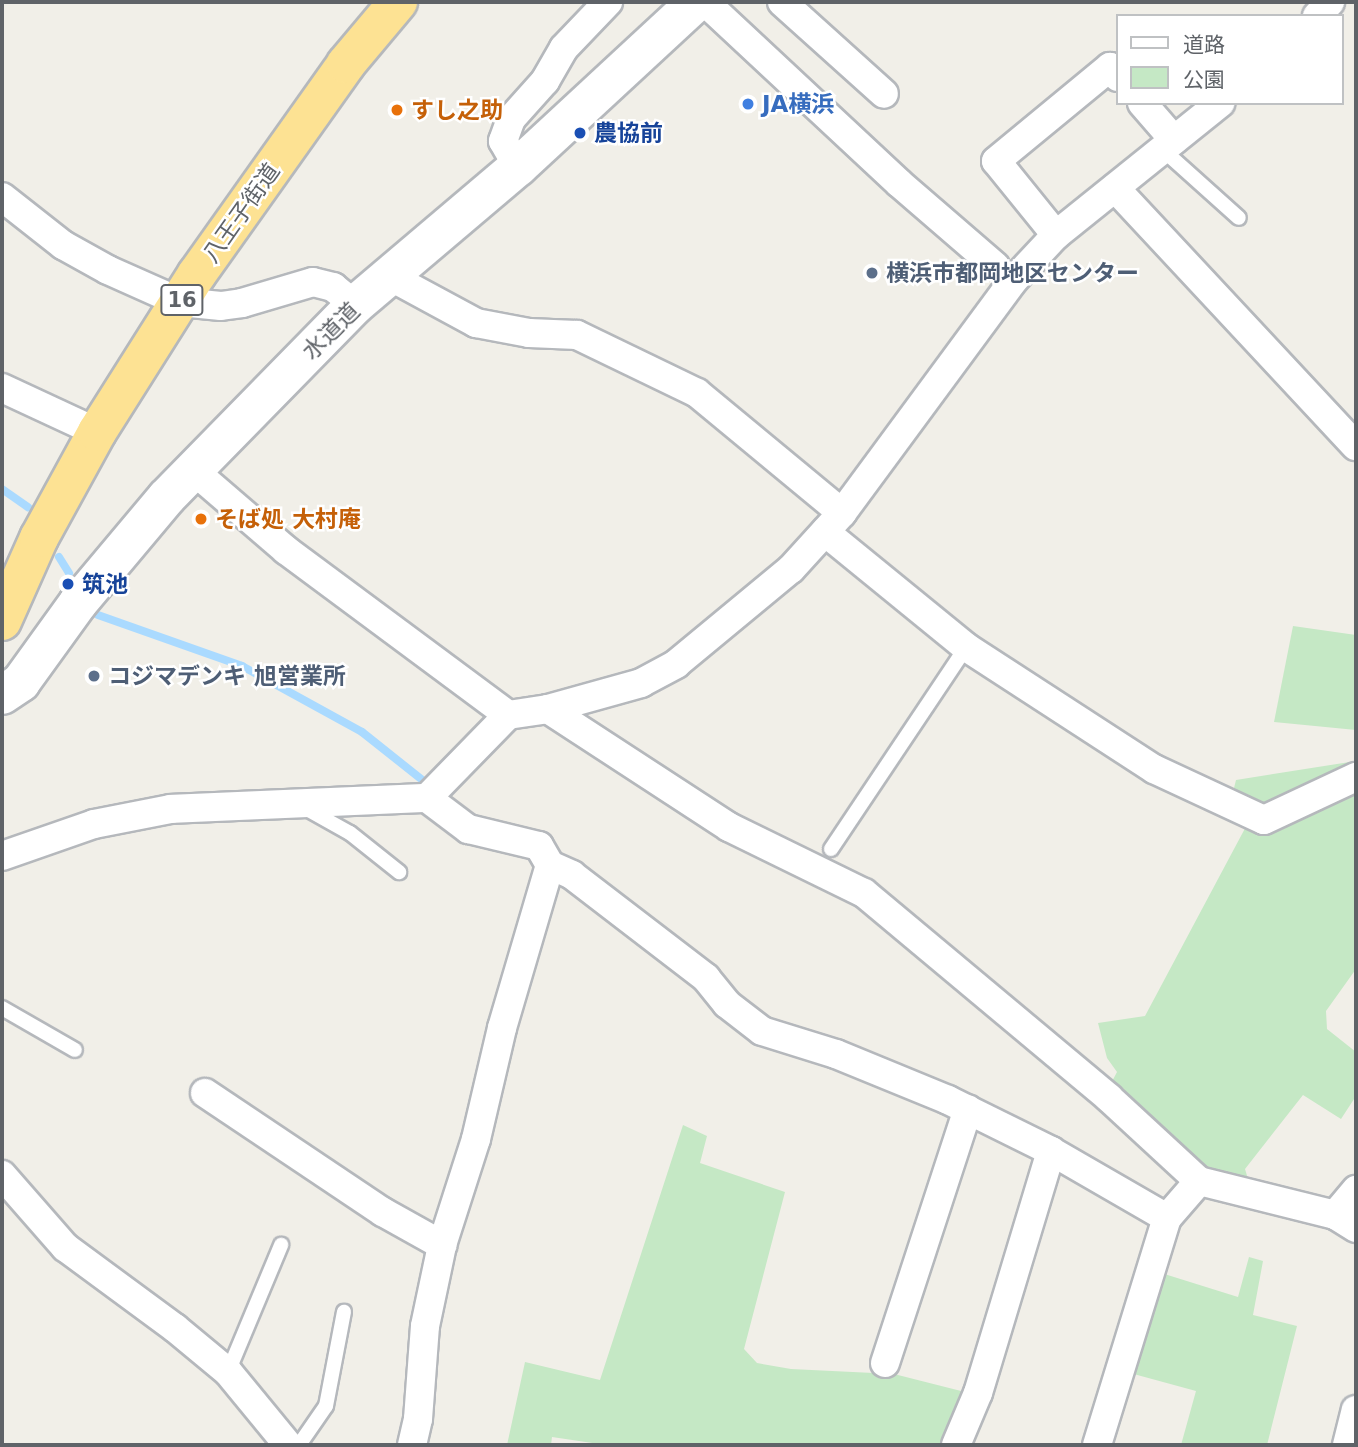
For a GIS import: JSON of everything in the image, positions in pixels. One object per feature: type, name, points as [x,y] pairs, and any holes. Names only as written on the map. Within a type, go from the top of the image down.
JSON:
[{"type":"highway","name":"八王子街道","points":[[2,621],[39,538],[97,432],[180,302],[346,64],[398,2]]},
{"type":"street","points":[[518,167],[503,141],[511,119],[545,80],[565,48],[608,2]]},
{"type":"street","name":"水道道","points":[[8,695],[78,603],[193,470],[355,305],[518,167],[696,2]]},
{"type":"street","points":[[705,2],[899,183],[995,267]]},
{"type":"street","points":[[782,2],[884,94]]},
{"type":"street","points":[[1056,235],[996,161],[1110,67],[1116,74]]},
{"type":"street","points":[[1143,105],[1168,144]]},
{"type":"street","points":[[427,798],[508,715],[548,709],[641,683],[676,664],[791,569],[833,522],[1012,282],[1056,235],[1217,105]]},
{"type":"street","points":[[1115,188],[1356,446]]},
{"type":"street","points":[[2,197],[63,245],[108,270],[180,302],[220,306],[242,303],[313,282],[333,287],[355,305]]},
{"type":"street","points":[[391,276],[476,323],[529,333],[577,335],[697,393],[966,647],[1154,769],[1264,820],[1356,777]]},
{"type":"street","points":[[2,388],[97,432]]},
{"type":"street","points":[[193,470],[286,550],[508,715]]},
{"type":"street","points":[[548,709],[729,827],[864,893],[1109,1098],[1199,1181],[1346,1222],[1356,1189]]},
{"type":"street","points":[[2,856],[94,824],[171,809],[427,798],[468,829],[539,846],[550,865],[572,875],[706,978],[727,1004],[762,1031],[836,1054],[968,1110],[1051,1151],[1167,1218]]},
{"type":"street","points":[[412,1445],[425,1326],[442,1245],[476,1139],[502,1028],[550,865]]},
{"type":"street","points":[[205,1093],[383,1212],[442,1245]]},
{"type":"street","points":[[885,1363],[968,1110]]},
{"type":"street","points":[[956,1445],[978,1393],[1051,1151]]},
{"type":"street","points":[[2,1175],[65,1247],[175,1328],[228,1372],[288,1445]]},
{"type":"street","points":[[1097,1445],[1167,1218],[1199,1181]]},
{"type":"street","points":[[1347,1445],[1356,1410]]},
{"type":"lane","points":[[1168,144],[1239,218]]},
{"type":"lane","points":[[831,849],[966,647]]},
{"type":"lane","points":[[295,803],[351,833],[399,872]]},
{"type":"lane","points":[[2,1009],[75,1050]]},
{"type":"lane","points":[[228,1372],[281,1245]]},
{"type":"lane","points":[[299,1445],[326,1406],[344,1312]]},
{"type":"green space","points":[[1293,626],[1356,635],[1356,730],[1274,722]]},
{"type":"green space","points":[[1356,761],[1356,969],[1326,1011],[1327,1029],[1356,1052],[1356,1096],[1341,1119],[1303,1095],[1245,1169],[1251,1189],[1202,1174],[1108,1089],[1117,1072],[1107,1058],[1098,1023],[1145,1016],[1250,819],[1229,808],[1236,780]]},
{"type":"green space","points":[[683,1125],[707,1136],[700,1163],[785,1192],[744,1349],[757,1363],[791,1369],[894,1374],[965,1392],[945,1445],[606,1445],[552,1437],[551,1445],[507,1445],[525,1362],[600,1380]]},
{"type":"green space","points":[[1249,1257],[1263,1261],[1253,1315],[1297,1326],[1267,1445],[1181,1445],[1196,1391],[1130,1373],[1158,1272],[1238,1297]]},
{"type":"waterway","points":[[2,489],[28,507]]},
{"type":"waterway","points":[[59,557],[69,573]]},
{"type":"waterway","points":[[98,615],[242,666],[362,732],[430,786]]},
{"type":"place","name":"JA横浜","points":[[748,104]]},
{"type":"place","name":"すし之助","points":[[397,110]]},
{"type":"place","name":"農協前","points":[[580,133]]},
{"type":"place","name":"横浜市都岡地区センター","points":[[872,273]]},
{"type":"place","name":"そば処 大村庵","points":[[201,519]]},
{"type":"place","name":"筑池","points":[[68,584]]},
{"type":"place","name":"コジマデンキ 旭営業所","points":[[94,676]]}]
